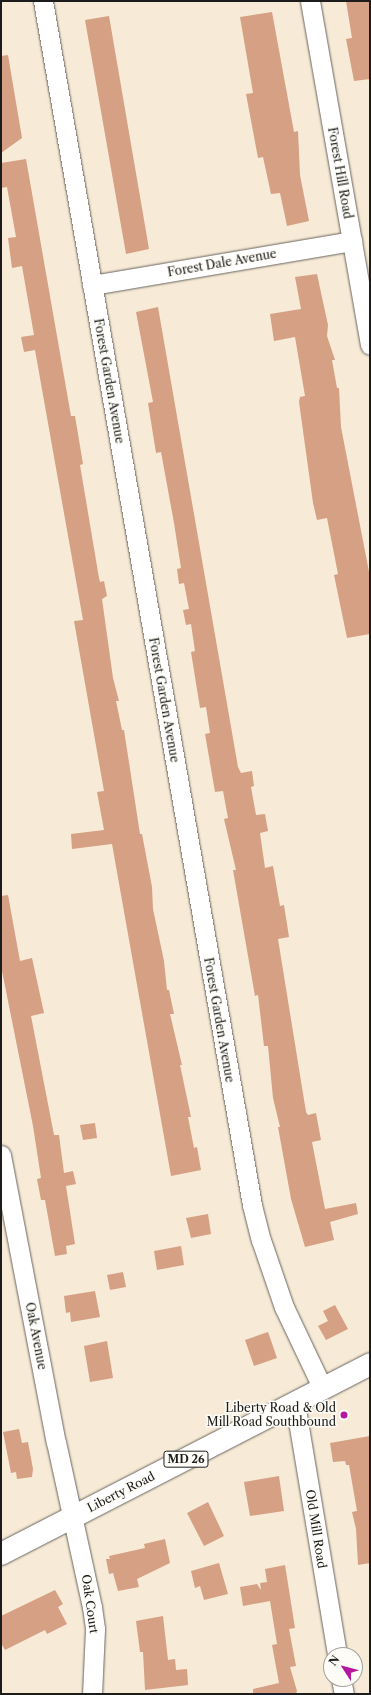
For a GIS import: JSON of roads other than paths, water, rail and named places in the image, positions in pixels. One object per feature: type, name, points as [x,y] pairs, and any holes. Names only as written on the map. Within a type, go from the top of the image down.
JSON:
[{"type":"main road","name":"Liberty Road","points":[[1,1554],[370,1364]]},
{"type":"street","name":"Forest Garden Avenue","points":[[43,1],[252,1205],[261,1240],[282,1301],[323,1389]]},
{"type":"street","name":"Forest Hill Road","points":[[310,1],[370,345]]},
{"type":"street","name":"Forest Dale Avenue","points":[[92,285],[352,241]]},
{"type":"street","name":"Oak Avenue","points":[[1,1155],[56,1442],[73,1516]]},
{"type":"street","name":"Old Mill Road","points":[[295,1403],[336,1647]]},
{"type":"street","name":"Oak Court","points":[[73,1516],[95,1629],[92,1694]]},
{"type":"place","name":"Liberty Road & Old Mill Road Southbound","points":[[344,1415]]}]
